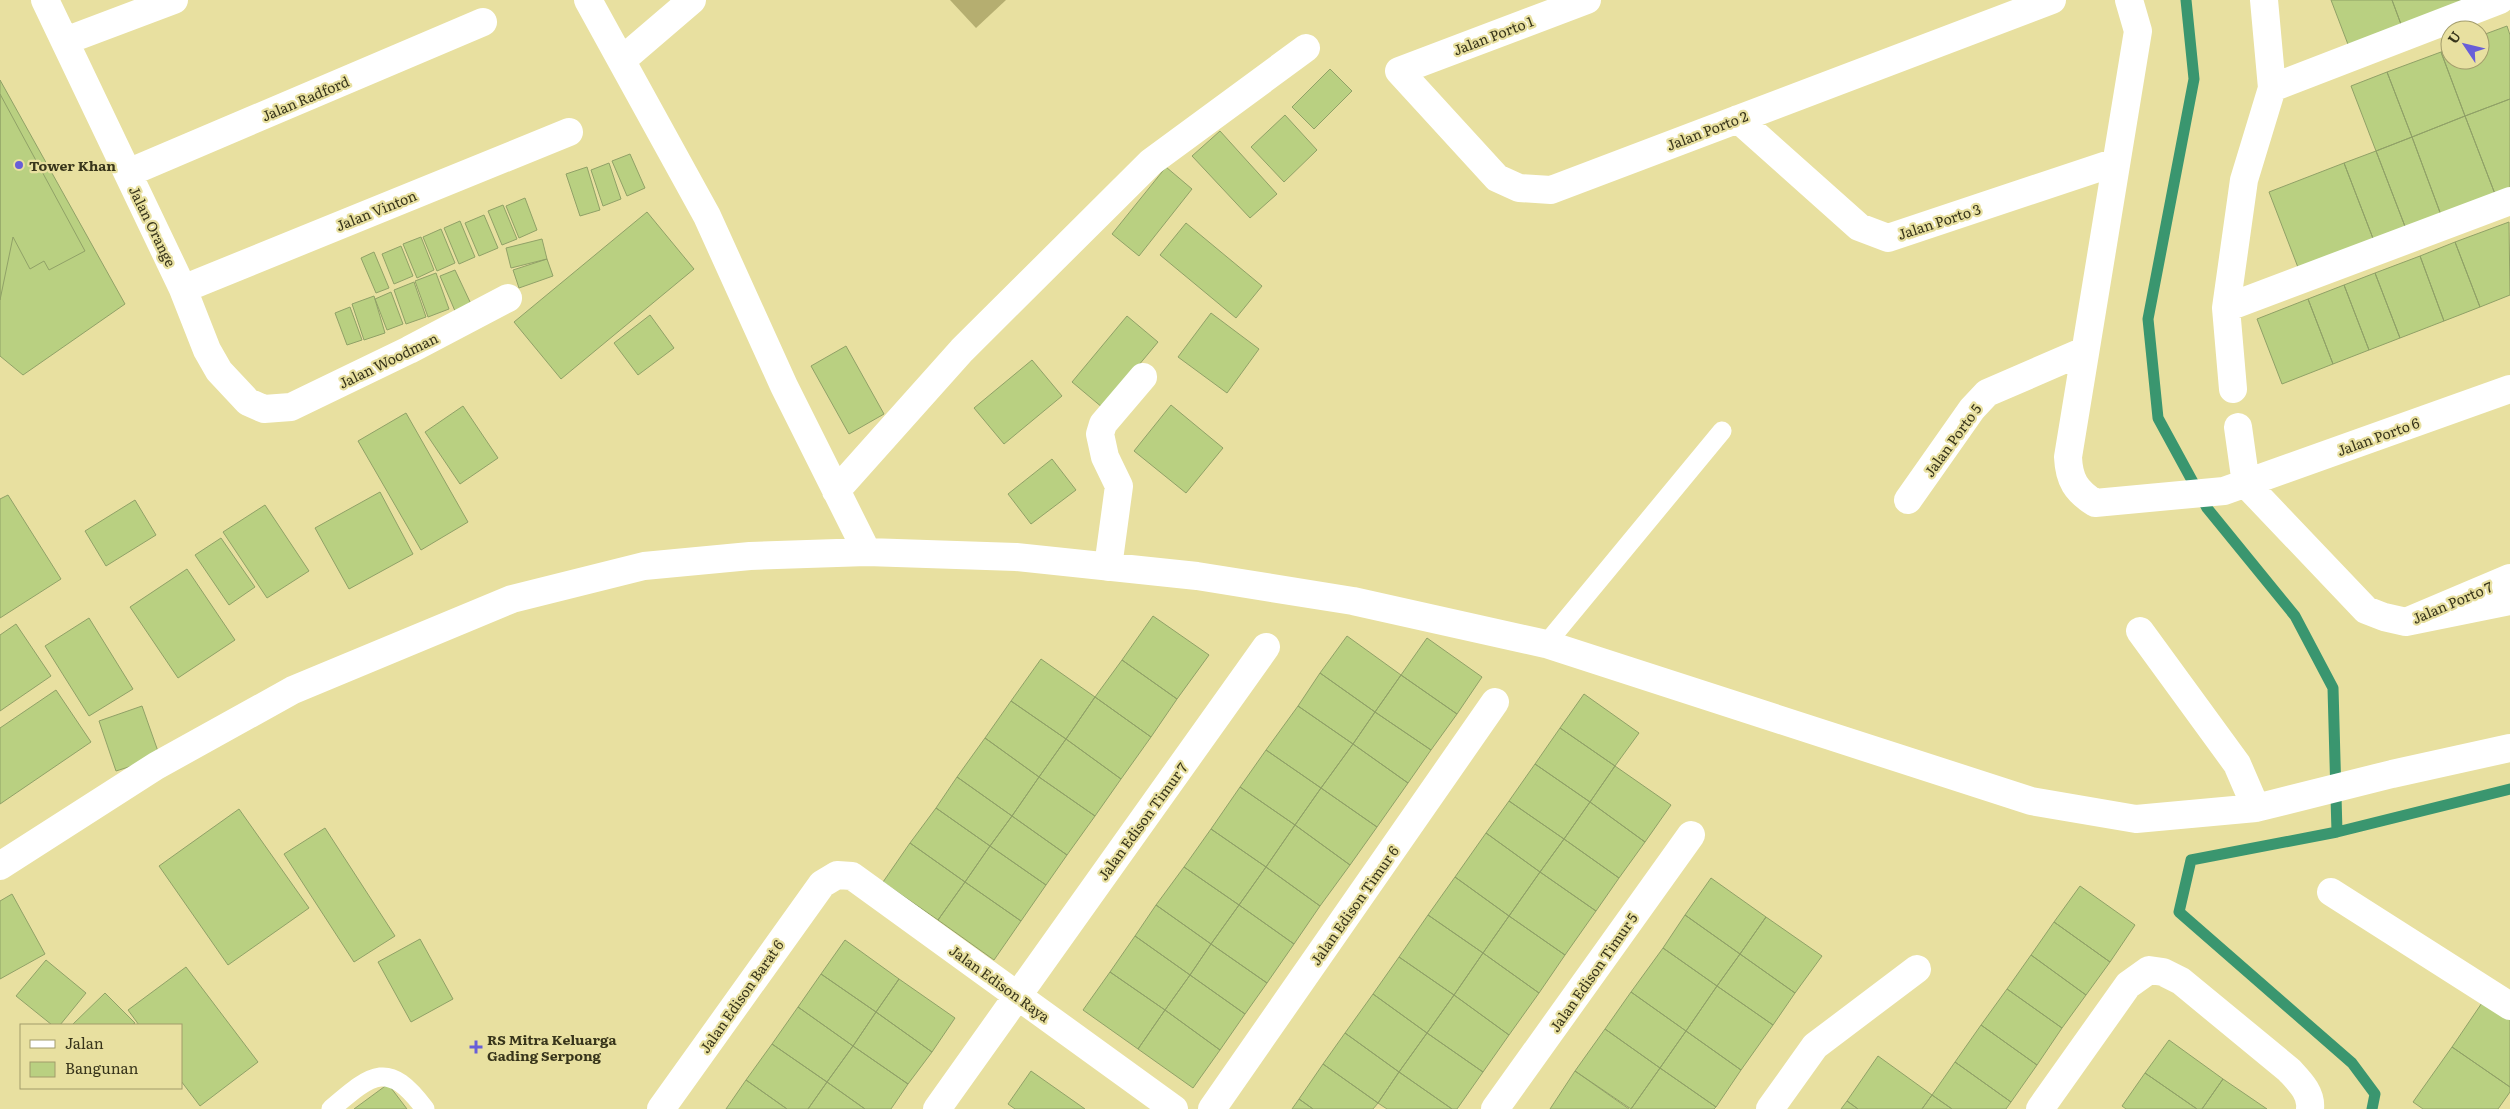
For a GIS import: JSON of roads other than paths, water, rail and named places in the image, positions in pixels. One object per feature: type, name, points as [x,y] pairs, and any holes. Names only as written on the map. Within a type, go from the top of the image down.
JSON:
[{"type":"street","name":"Jalan Orange","points":[[45,0],[183,289],[207,350],[219,371],[237,392],[248,402],[264,409]]},
{"type":"street","points":[[65,41],[174,0]]},
{"type":"street","points":[[588,0],[707,216],[784,386],[867,552]]},
{"type":"street","points":[[622,60],[692,0]]},
{"type":"street","name":"Jalan Porto 1","points":[[1399,71],[1587,0]]},
{"type":"street","name":"Jalan Porto 2","points":[[1399,71],[1496,178],[1519,188],[1551,190],[2052,0]]},
{"type":"street","name":"Jalan Porto 6","points":[[2129,0],[2138,32],[2068,457],[2069,472],[2080,494],[2096,503],[2120,502],[2235,488],[2510,389]]},
{"type":"street","points":[[2234,389],[2226,308],[2244,180],[2272,88],[2264,0]]},
{"type":"street","points":[[2272,88],[2500,0]]},
{"type":"street","name":"Jalan Radford","points":[[128,173],[483,22]]},
{"type":"street","points":[[836,491],[962,350],[1151,162],[1306,48]]},
{"type":"street","name":"Jalan Porto 3","points":[[1738,119],[1859,227],[1888,238],[2116,162]]},
{"type":"street","name":"Jalan Vinton","points":[[183,289],[569,132]]},
{"type":"street","points":[[2226,308],[2510,201]]},
{"type":"street","name":"Jalan Woodman","points":[[264,409],[291,407],[409,350],[508,298]]},
{"type":"street","name":"Jalan Porto 5","points":[[1908,500],[1972,409],[1987,393],[2084,351]]},
{"type":"street","points":[[1108,567],[1119,486],[1105,457],[1100,434],[1103,424],[1143,377]]},
{"type":"street","points":[[2238,427],[2235,488],[2366,610],[2384,618],[2406,622]]},
{"type":"street","points":[[0,866],[156,766],[293,690],[512,599],[644,566],[750,556],[867,552],[1016,557],[1197,576],[1353,601],[1546,644],[2031,801],[2136,819],[2256,808],[2392,774],[2510,748]]},
{"type":"street","name":"Jalan Porto 7","points":[[2406,622],[2510,578]]},
{"type":"street","name":"Jalan Porto 7","points":[[2406,622],[2510,601]]},
{"type":"street","points":[[2140,630],[2237,764],[2256,808]]},
{"type":"street","name":"Jalan Edison Timur 7","points":[[937,1109],[1266,647]]},
{"type":"street","name":"Jalan Edison Timur 6","points":[[1212,1109],[1495,702]]},
{"type":"street","name":"Jalan Edison Timur 5","points":[[1495,1109],[1691,835]]},
{"type":"street","name":"Jalan Edison Raya","points":[[822,884],[838,876],[852,876],[1174,1109]]},
{"type":"street","name":"Jalan Edison Barat 6","points":[[661,1109],[822,884]]},
{"type":"street","points":[[2331,892],[2510,1006]]},
{"type":"street","points":[[1770,1109],[1815,1046],[1917,969]]},
{"type":"street","points":[[2040,1109],[2128,985],[2149,970],[2163,972],[2181,981],[2289,1070],[2303,1085],[2311,1102],[2310,1109]]},
{"type":"lane","points":[[1546,644],[1722,431]]},
{"type":"lane","points":[[331,1109],[352,1091],[379,1076],[394,1077],[416,1097],[425,1109]]},
{"type":"waterway","points":[[2186,0],[2194,79],[2148,319],[2158,418],[2207,508],[2295,616],[2333,688],[2337,832]]},
{"type":"waterway","points":[[2372,1109],[2375,1094],[2352,1063],[2179,912],[2191,860],[2337,832],[2510,789]]},
{"type":"place","name":"Tower Khan","points":[[19,165]]},
{"type":"place","name":"RS Mitra Keluarga Gading Serpong","points":[[476,1047]]}]
